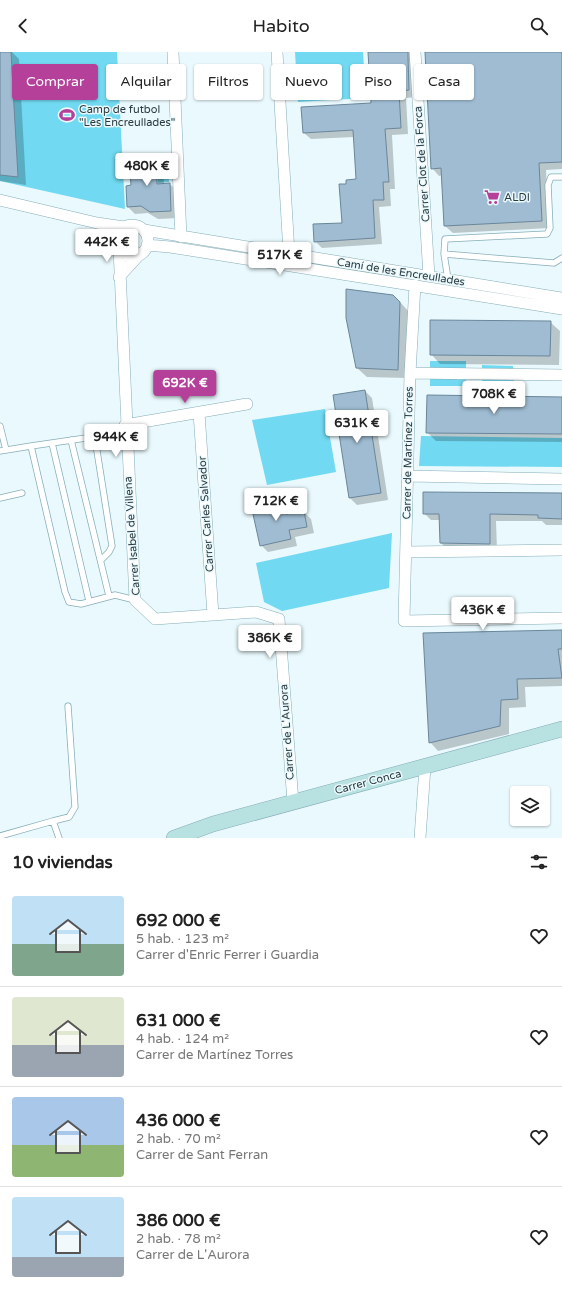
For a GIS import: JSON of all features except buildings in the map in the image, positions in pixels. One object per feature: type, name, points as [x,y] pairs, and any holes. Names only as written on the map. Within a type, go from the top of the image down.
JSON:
[{"type":"street","points":[[173,52],[181,237]]},
{"type":"street","points":[[277,52],[289,254]]},
{"type":"street","name":"Carrer Clot de la Forca","points":[[415,52],[429,276]]},
{"type":"street","points":[[0,200],[97,224],[124,227],[136,225],[144,230],[148,240],[144,249],[119,278]]},
{"type":"street","points":[[97,224],[126,255],[132,256],[144,249]]},
{"type":"street","points":[[118,246],[118,234],[124,227]]},
{"type":"street","name":"Camí de les Encreullades","points":[[144,230],[562,298]]},
{"type":"street","name":"Carrer Isabel de Villena","points":[[118,246],[125,425],[135,600],[155,619]]},
{"type":"street","name":"Camí de les Encreullades","points":[[144,249],[415,285],[562,309]]},
{"type":"street","name":"Carrer de Martínez Torres","points":[[415,285],[410,373],[404,621],[562,618]]},
{"type":"street","points":[[410,373],[562,375]]},
{"type":"street","points":[[125,425],[248,404]]},
{"type":"street","name":"Carrer Carles Salvador","points":[[200,413],[214,615]]},
{"type":"street","points":[[408,476],[562,478]]},
{"type":"street","points":[[406,552],[562,550]]},
{"type":"street","name":"Carrer de L'Aurora","points":[[155,619],[256,612],[279,619],[293,802]]},
{"type":"street","name":"Carrer Conca","points":[[174,838],[213,824],[562,729]]},
{"type":"street","points":[[420,838],[425,767]]},
{"type":"lane","points":[[448,279],[444,254],[445,239],[547,234],[550,228],[548,185],[551,177],[562,177]]},
{"type":"lane","points":[[444,254],[554,263],[562,258]]},
{"type":"lane","points":[[0,426],[3,451],[86,438],[94,441],[97,451],[112,546],[109,552],[101,560]]},
{"type":"lane","points":[[71,440],[109,596]]},
{"type":"lane","points":[[52,443],[89,601]]},
{"type":"lane","points":[[31,446],[65,592],[69,602],[81,604],[115,595],[135,600]]},
{"type":"lane","points":[[0,498],[22,493]]},
{"type":"lane","points":[[0,836],[69,817],[75,807],[68,706]]},
{"type":"lane","points":[[53,821],[59,838]]},
{"type":"shaded area","name":"Camp de futbol \"Les Encreullades\"","points":[[0,52],[117,52],[118,64],[106,64],[106,100],[119,100],[125,209],[0,181]]},
{"type":"shaded area","points":[[295,52],[363,52],[364,64],[350,64],[350,99],[342,99],[342,64],[296,64]]},
{"type":"shaded area","points":[[298,100],[332,100],[298,102]]},
{"type":"shaded area","points":[[168,157],[169,182],[158,183],[157,158]]},
{"type":"shaded area","points":[[430,361],[466,361],[466,386],[430,386]]},
{"type":"shaded area","points":[[482,365],[513,366],[514,382],[482,382]]},
{"type":"shaded area","points":[[325,409],[336,472],[267,485],[252,420]]},
{"type":"shaded area","points":[[421,436],[562,438],[562,467],[419,466]]},
{"type":"shaded area","points":[[392,533],[389,588],[282,611],[264,602],[256,563]]},
{"type":"place","name":"Camp de futbol \"Les Encreullades\"","points":[[67,115]]},
{"type":"place","name":"ALDI","points":[[492,197]]}]
